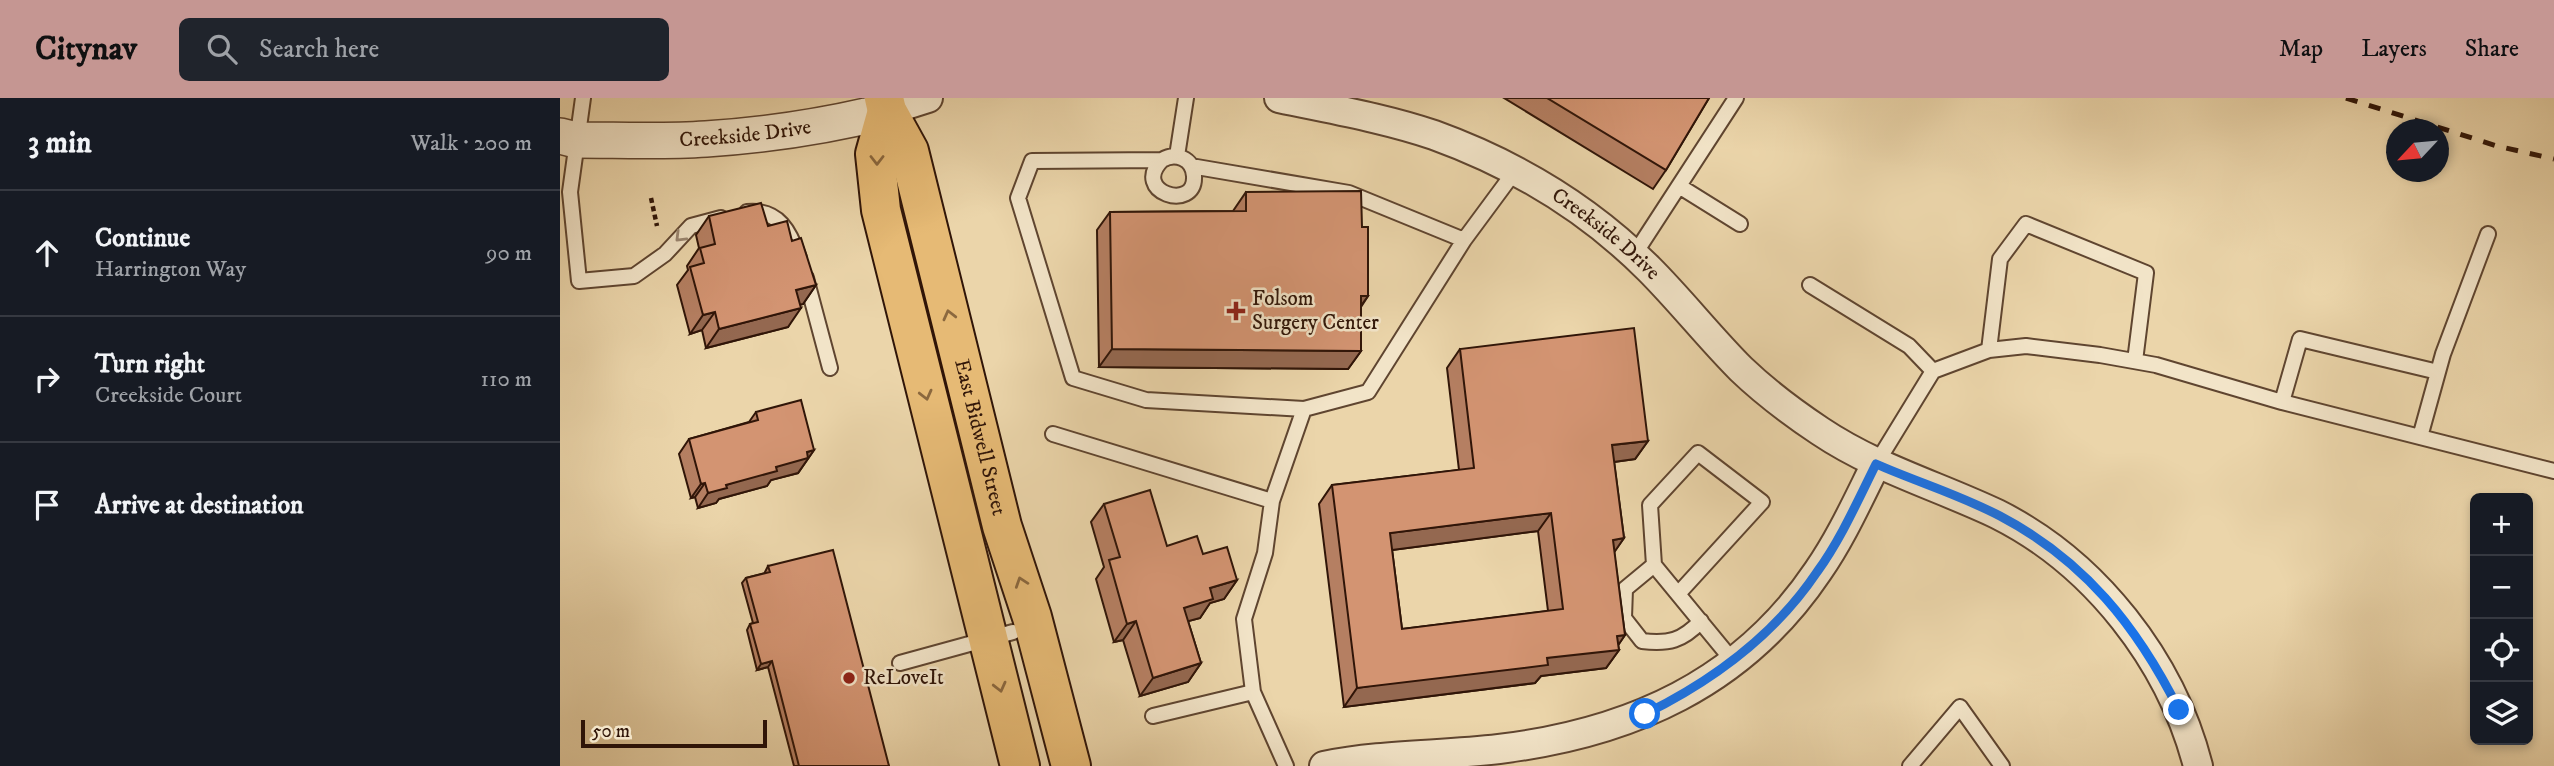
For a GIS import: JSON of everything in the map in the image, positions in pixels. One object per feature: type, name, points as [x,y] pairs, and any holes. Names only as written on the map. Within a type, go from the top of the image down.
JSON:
[{"type":"main road","name":"East Bidwell Street","points":[[885,105],[875,154],[881,210],[968,565],[1009,618],[1001,635]]},
{"type":"main road","name":"East Bidwell Street","points":[[885,105],[909,151],[1002,526],[1032,617],[1071,766]]},
{"type":"main road","points":[[1001,635],[1020,766]]},
{"type":"main road","points":[[1001,635],[1048,766]]},
{"type":"street","name":"Creekside Drive","points":[[568,138],[705,139],[802,129],[836,124],[885,105],[928,98]]},
{"type":"street","name":"Creekside Drive","points":[[1279,98],[1434,135],[1489,157],[1541,185],[1574,207],[1634,255],[1753,380],[1821,432],[1876,464],[2000,516],[2057,554],[2099,590],[2139,637],[2179,710],[2198,766]]},
{"type":"street","points":[[1324,766],[1385,757],[1498,750],[1586,733],[1645,714],[1682,696],[1733,661],[1766,634],[1794,604],[1843,530],[1876,464]]},
{"type":"lane","points":[[583,98],[568,138],[569,192],[566,214],[579,281],[634,276],[665,254],[691,226],[751,211],[769,214],[791,236],[830,368]]},
{"type":"lane","points":[[1177,156],[1186,98]]},
{"type":"lane","points":[[1634,255],[1736,98]]},
{"type":"lane","points":[[1177,156],[1187,160],[1191,166],[1194,179],[1183,195],[1169,196],[1158,190],[1154,171],[1162,160],[1177,156]]},
{"type":"lane","points":[[1162,160],[1032,161],[1018,198],[1073,379],[1146,400],[1304,409],[1367,392],[1464,240],[1515,171]]},
{"type":"lane","points":[[1191,166],[1349,193],[1464,240]]},
{"type":"lane","points":[[1679,186],[1740,224]]},
{"type":"lane","points":[[1989,350],[2000,259],[2026,224],[2146,273],[2135,361]]},
{"type":"lane","points":[[2420,437],[2438,372],[2488,234]]},
{"type":"lane","points":[[1810,285],[1909,346],[1933,371]]},
{"type":"lane","points":[[2282,402],[2300,339],[2438,372]]},
{"type":"lane","points":[[1876,464],[1933,371],[1989,350],[2026,346],[2135,361],[2282,402],[2554,471]]},
{"type":"lane","points":[[1286,766],[1253,692],[1244,619],[1265,554],[1272,501],[1304,409]]},
{"type":"lane","points":[[1053,434],[1272,501]]},
{"type":"lane","points":[[1678,594],[1762,502],[1698,453],[1650,505],[1654,565],[1733,661]]},
{"type":"lane","points":[[1654,565],[1625,589],[1624,618],[1642,641],[1660,643],[1686,637],[1701,621]]},
{"type":"lane","points":[[900,663],[1001,635]]},
{"type":"lane","points":[[1153,716],[1253,692]]},
{"type":"lane","points":[[1910,766],[1960,708],[2001,766]]},
{"type":"path","points":[[651,198],[657,226]]},
{"type":"building","points":[[1547,98],[1709,98],[1666,170]]},
{"type":"building","points":[[1361,191],[1362,227],[1368,227],[1368,296],[1361,296],[1361,351],[1112,349],[1110,212],[1246,211],[1246,192]]},
{"type":"building","points":[[761,203],[768,226],[787,221],[792,241],[801,238],[816,285],[796,290],[801,308],[719,329],[715,312],[703,315],[690,267],[704,263],[700,248],[715,244],[709,216]]},
{"type":"building","points":[[1634,328],[1648,441],[1612,445],[1624,538],[1613,540],[1625,635],[1617,636],[1619,650],[1547,658],[1548,665],[1357,688],[1332,485],[1474,468],[1460,349]],"holes":[[[1551,513],[1563,609],[1402,629],[1390,533]]]},
{"type":"building","points":[[801,400],[814,450],[807,452],[808,458],[708,493],[705,483],[701,484],[689,439],[758,420],[756,412]]},
{"type":"building","points":[[1150,490],[1167,546],[1197,536],[1203,554],[1227,547],[1237,580],[1210,588],[1213,599],[1184,608],[1201,663],[1153,678],[1136,621],[1127,624],[1109,560],[1120,557],[1104,504]]},
{"type":"building","points":[[833,550],[889,766],[799,766],[772,661],[761,664],[750,624],[758,622],[746,578],[770,572],[768,566]]},
{"type":"railway","points":[[2346,98],[2497,146],[2554,159]]},
{"type":"place","name":"Folsom Surgery Center","points":[[1236,311]]},
{"type":"place","name":"ReLoveIt","points":[[849,678]]},
{"type":"route","points":[[1645,714],[1682,696],[1717,673],[1766,634],[1794,604],[1843,530],[1876,464],[2000,516],[2035,537],[2068,562],[2099,590],[2139,637],[2179,710]]}]
